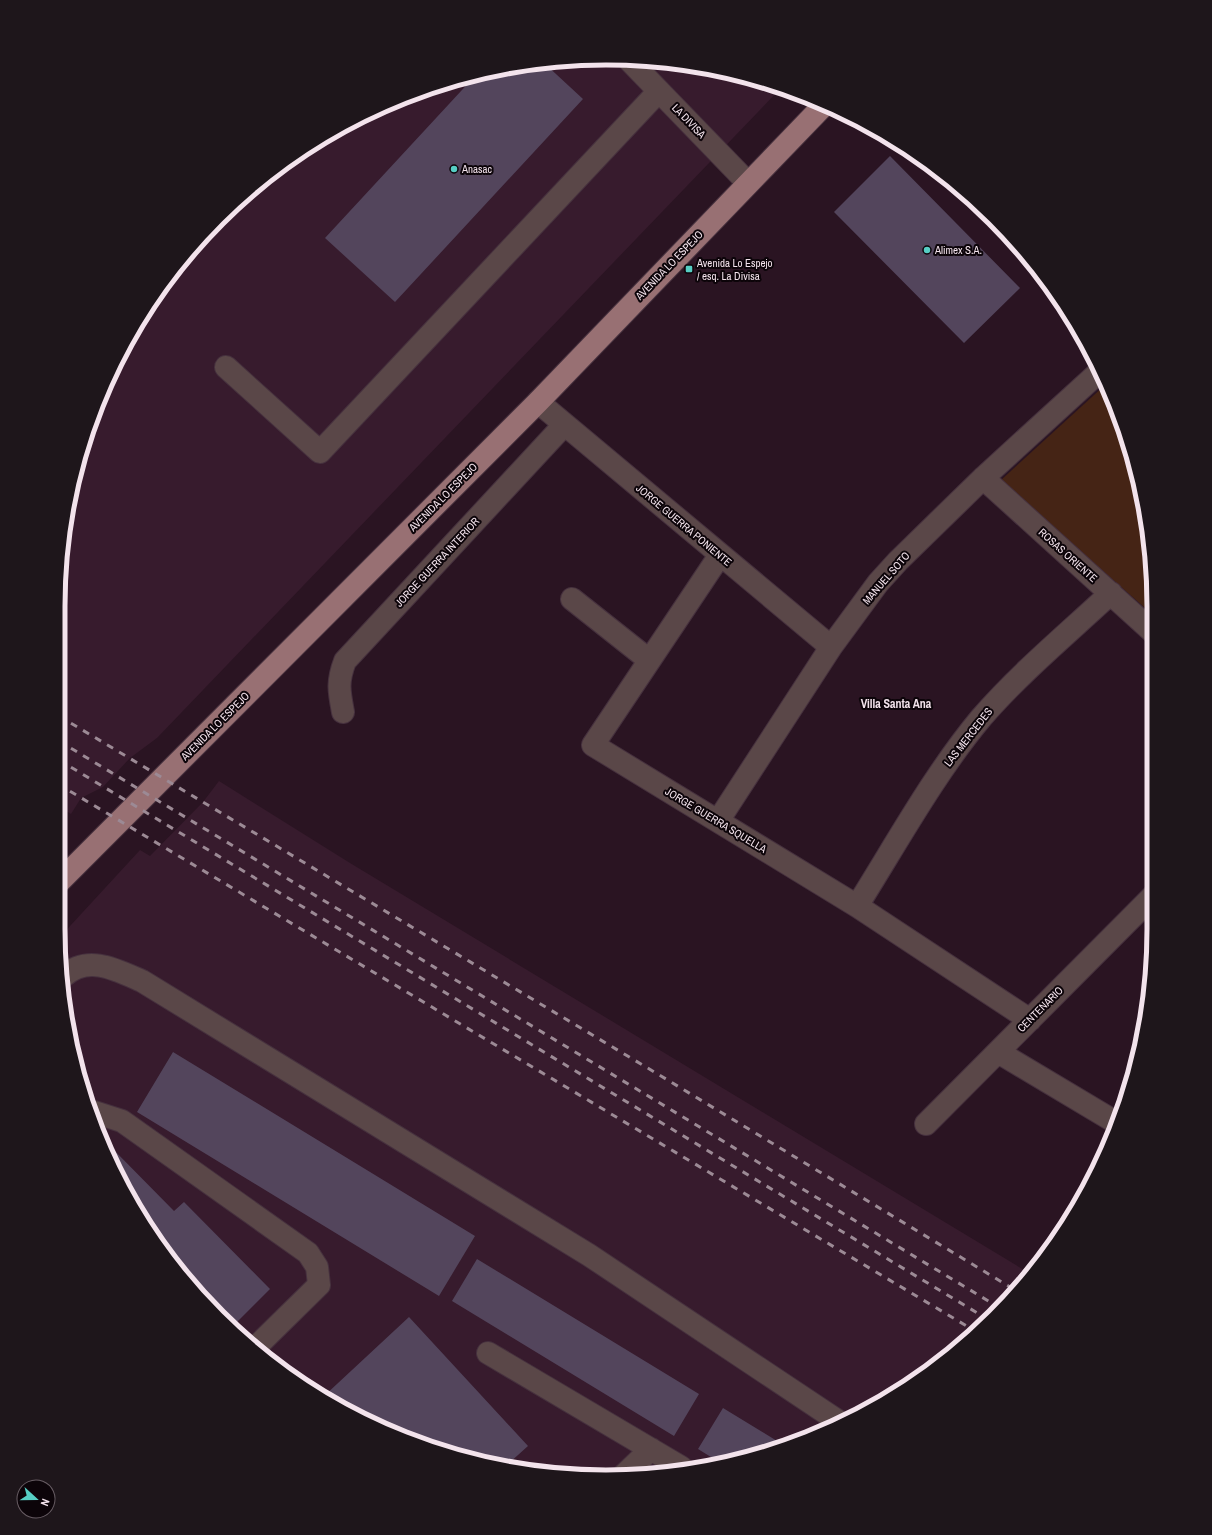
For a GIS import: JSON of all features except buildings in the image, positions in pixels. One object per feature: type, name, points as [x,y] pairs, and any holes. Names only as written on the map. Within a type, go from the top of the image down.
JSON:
[{"type":"main road","name":"AVENIDA LO ESPEJO","points":[[65,876],[538,402],[820,109]]},
{"type":"street","name":"LA DIVISA","points":[[635,66],[748,183]]},
{"type":"street","points":[[226,367],[320,452],[659,91]]},
{"type":"street","name":"MANUEL SOTO","points":[[718,821],[831,647],[878,583],[983,478],[1095,376]]},
{"type":"street","name":"JORGE GUERRA PONIENTE","points":[[538,402],[831,647]]},
{"type":"street","name":"JORGE GUERRA INTERIOR","points":[[343,712],[338,686],[339,676],[345,662],[564,425]]},
{"type":"street","name":"ROSAS ORIENTE","points":[[983,478],[1147,625]]},
{"type":"street","name":"JORGE GUERRA SQUELLA","points":[[720,555],[593,745],[857,906],[1030,1020]]},
{"type":"street","name":"LAS MERCEDES","points":[[857,906],[945,766],[981,718],[1015,682],[1111,593]]},
{"type":"street","points":[[572,599],[650,660]]},
{"type":"street","name":"CENTENARIO","points":[[926,1124],[1147,902]]},
{"type":"street","points":[[67,973],[86,965],[99,965],[111,967],[142,981],[589,1255],[835,1419]]},
{"type":"street","points":[[998,1052],[1112,1120]]},
{"type":"street","points":[[98,1113],[122,1121],[308,1254],[317,1266],[319,1285],[259,1344]]},
{"type":"street","points":[[488,1353],[678,1465]]},
{"type":"street","points":[[630,1469],[651,1449]]},
{"type":"shaded area","points":[[571,66],[641,66],[712,75],[746,83],[776,93],[157,738],[130,758],[103,787],[81,798],[71,814],[65,810],[66,571],[75,500],[83,466],[106,399],[137,335],[156,305],[177,277],[199,249],[223,223],[249,199],[277,177],[305,156],[336,137],[399,106],[466,83],[500,75]]},
{"type":"shaded area","points":[[1101,389],[1129,466],[1137,500],[1146,571],[1147,610],[1000,481]]},
{"type":"shaded area","points":[[219,781],[350,863],[1025,1271],[989,1312],[963,1336],[907,1379],[876,1398],[813,1429],[746,1452],[712,1460],[641,1469],[606,1470],[571,1469],[500,1460],[466,1452],[399,1429],[335,1398],[305,1379],[277,1358],[249,1336],[223,1312],[199,1286],[156,1230],[137,1200],[106,1136],[83,1069],[75,1035],[66,964],[65,931],[140,850],[150,856],[203,802]]},
{"type":"railway","points":[[65,720],[661,1076],[1011,1288]]},
{"type":"railway","points":[[65,745],[995,1305]]},
{"type":"railway","points":[[65,764],[984,1317]]},
{"type":"railway","points":[[65,788],[971,1329]]},
{"type":"place","name":"Anasac","points":[[454,169]]},
{"type":"place","name":"Alimex S.A.","points":[[927,250]]},
{"type":"place","name":"Avenida Lo Espejo / esq. La Divisa","points":[[689,269]]},
{"type":"district","name":"Villa Santa Ana","points":[[896,704]]}]
